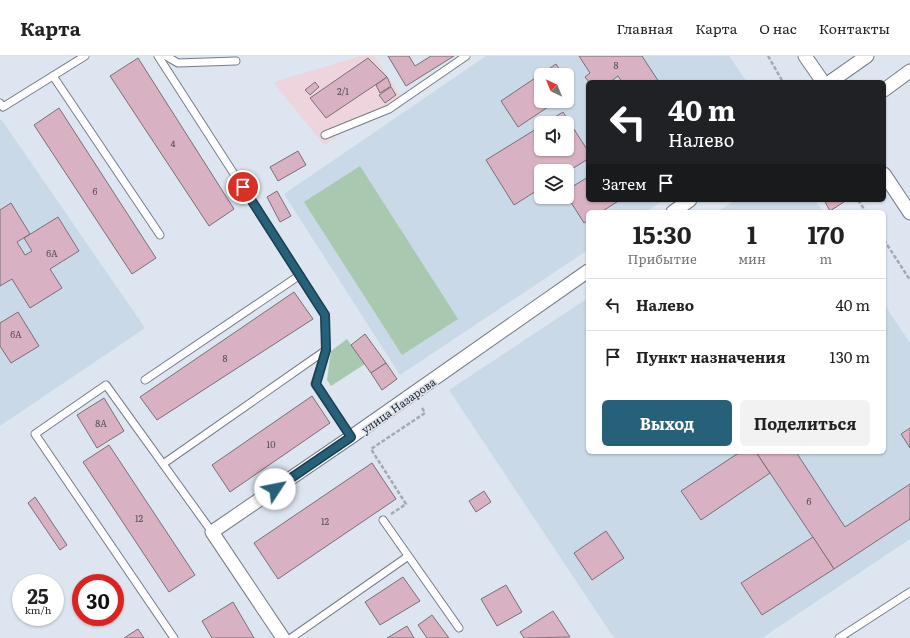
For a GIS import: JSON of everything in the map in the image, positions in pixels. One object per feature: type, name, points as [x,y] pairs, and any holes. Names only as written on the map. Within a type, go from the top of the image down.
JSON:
[{"type":"street","points":[[805,56],[821,80]]},
{"type":"street","points":[[833,80],[867,56]]},
{"type":"street","points":[[886,89],[910,71]]},
{"type":"street","points":[[886,177],[910,213]]},
{"type":"street","points":[[676,210],[687,202]]},
{"type":"street","name":"улица Назарова","points":[[212,532],[351,437],[586,272]]},
{"type":"street","points":[[212,532],[283,638]]},
{"type":"lane","points":[[0,103],[3,107],[85,56]]},
{"type":"lane","points":[[158,56],[325,315],[326,350],[316,384],[351,437]]},
{"type":"lane","points":[[166,56],[178,63],[236,61]]},
{"type":"lane","points":[[324,135],[389,109],[466,56]]},
{"type":"lane","points":[[53,76],[160,235]]},
{"type":"lane","points":[[145,380],[300,275]]},
{"type":"lane","points":[[163,464],[326,350]]},
{"type":"lane","points":[[174,638],[35,434],[106,386],[212,532]]},
{"type":"lane","points":[[383,520],[459,628]]},
{"type":"lane","points":[[291,638],[407,556]]},
{"type":"lane","points":[[839,638],[910,592]]},
{"type":"path","points":[[768,56],[783,80]]},
{"type":"path","points":[[886,243],[910,280]]},
{"type":"path","points":[[383,520],[406,504],[371,449],[426,414],[422,408]]},
{"type":"shaded area","points":[[361,56],[374,56],[401,96],[324,145],[273,82]]},
{"type":"shaded area","points":[[486,56],[729,56],[746,80],[586,80],[586,202],[661,202],[649,210],[586,210],[586,251],[400,375],[284,194]]},
{"type":"shaded area","points":[[1,119],[145,328],[0,426],[0,120]]},
{"type":"shaded area","points":[[732,202],[816,202],[822,210],[720,210]]},
{"type":"shaded area","points":[[586,299],[586,454],[886,454],[886,307],[910,343],[910,539],[762,638],[614,638],[449,390]]},
{"type":"green space","points":[[360,166],[458,319],[402,355],[304,202]]},
{"type":"green space","points":[[347,339],[365,364],[331,386],[327,380],[331,351]]},
{"type":"building","points":[[388,56],[409,56],[415,66],[431,56],[454,56],[406,86]]},
{"type":"building","points":[[579,56],[642,56],[658,80],[621,80],[618,76],[613,80],[587,80],[585,77],[590,73]]},
{"type":"building","points":[[138,58],[234,209],[209,226],[110,76]]},
{"type":"building","points":[[368,58],[387,77],[326,118],[310,98]]},
{"type":"building","points":[[556,64],[559,68],[550,68]]},
{"type":"building","points":[[387,77],[391,86],[380,93],[376,85]]},
{"type":"building","points":[[534,79],[534,108],[546,108],[518,127],[501,101]]},
{"type":"building","points":[[315,82],[319,87],[310,95],[305,90]]},
{"type":"building","points":[[391,87],[396,95],[385,103],[379,95]]},
{"type":"building","points":[[59,108],[156,258],[132,274],[34,125]]},
{"type":"building","points":[[563,112],[566,116],[556,116]]},
{"type":"building","points":[[574,129],[586,148],[586,160],[574,168],[574,164],[534,164],[534,192],[514,205],[486,160],[534,130],[534,156],[574,156]]},
{"type":"building","points":[[298,151],[306,165],[278,181],[270,167]]},
{"type":"building","points":[[586,178],[586,202],[617,202],[604,210],[586,210],[586,222],[584,223],[572,204],[574,204],[574,186]]},
{"type":"building","points":[[277,191],[291,216],[280,222],[267,197]]},
{"type":"building","points":[[825,202],[844,202],[832,210],[829,210]]},
{"type":"building","points":[[11,203],[30,234],[17,242],[25,255],[32,251],[24,238],[58,217],[79,251],[50,269],[62,288],[30,308],[12,279],[0,286],[0,210]]},
{"type":"building","points":[[294,292],[313,319],[157,420],[140,397]]},
{"type":"building","points":[[18,312],[39,346],[11,363],[0,346],[0,323]]},
{"type":"building","points":[[365,334],[386,363],[371,373],[351,345]]},
{"type":"building","points":[[386,363],[397,379],[382,390],[371,373]]},
{"type":"building","points":[[312,396],[330,423],[230,492],[212,465]]},
{"type":"building","points":[[104,398],[124,431],[97,448],[77,415]]},
{"type":"building","points":[[910,428],[910,448],[901,434]]},
{"type":"building","points":[[109,445],[195,575],[169,592],[83,462]]},
{"type":"building","points":[[737,454],[757,454],[770,473],[701,520],[681,491]]},
{"type":"building","points":[[757,454],[797,454],[845,527],[910,484],[910,519],[834,569]]},
{"type":"building","points":[[372,463],[396,499],[278,579],[254,543]]},
{"type":"building","points":[[484,491],[491,502],[476,512],[469,501]]},
{"type":"building","points":[[35,497],[67,545],[60,550],[28,503]]},
{"type":"building","points":[[606,531],[624,558],[592,580],[574,553]]},
{"type":"building","points":[[813,537],[834,569],[762,615],[741,583]]},
{"type":"building","points":[[403,577],[420,601],[380,625],[365,602]]},
{"type":"building","points":[[506,585],[522,612],[497,626],[481,599]]},
{"type":"building","points":[[233,602],[254,638],[212,638],[202,621]]},
{"type":"building","points":[[553,611],[570,637],[524,638],[520,632]]},
{"type":"building","points":[[432,615],[449,638],[427,638],[418,625]]},
{"type":"building","points":[[407,626],[414,638],[387,638]]},
{"type":"building","points":[[138,629],[144,638],[124,638]]},
{"type":"route","points":[[243,187],[325,315],[326,350],[316,384],[351,437],[275,489]]}]
